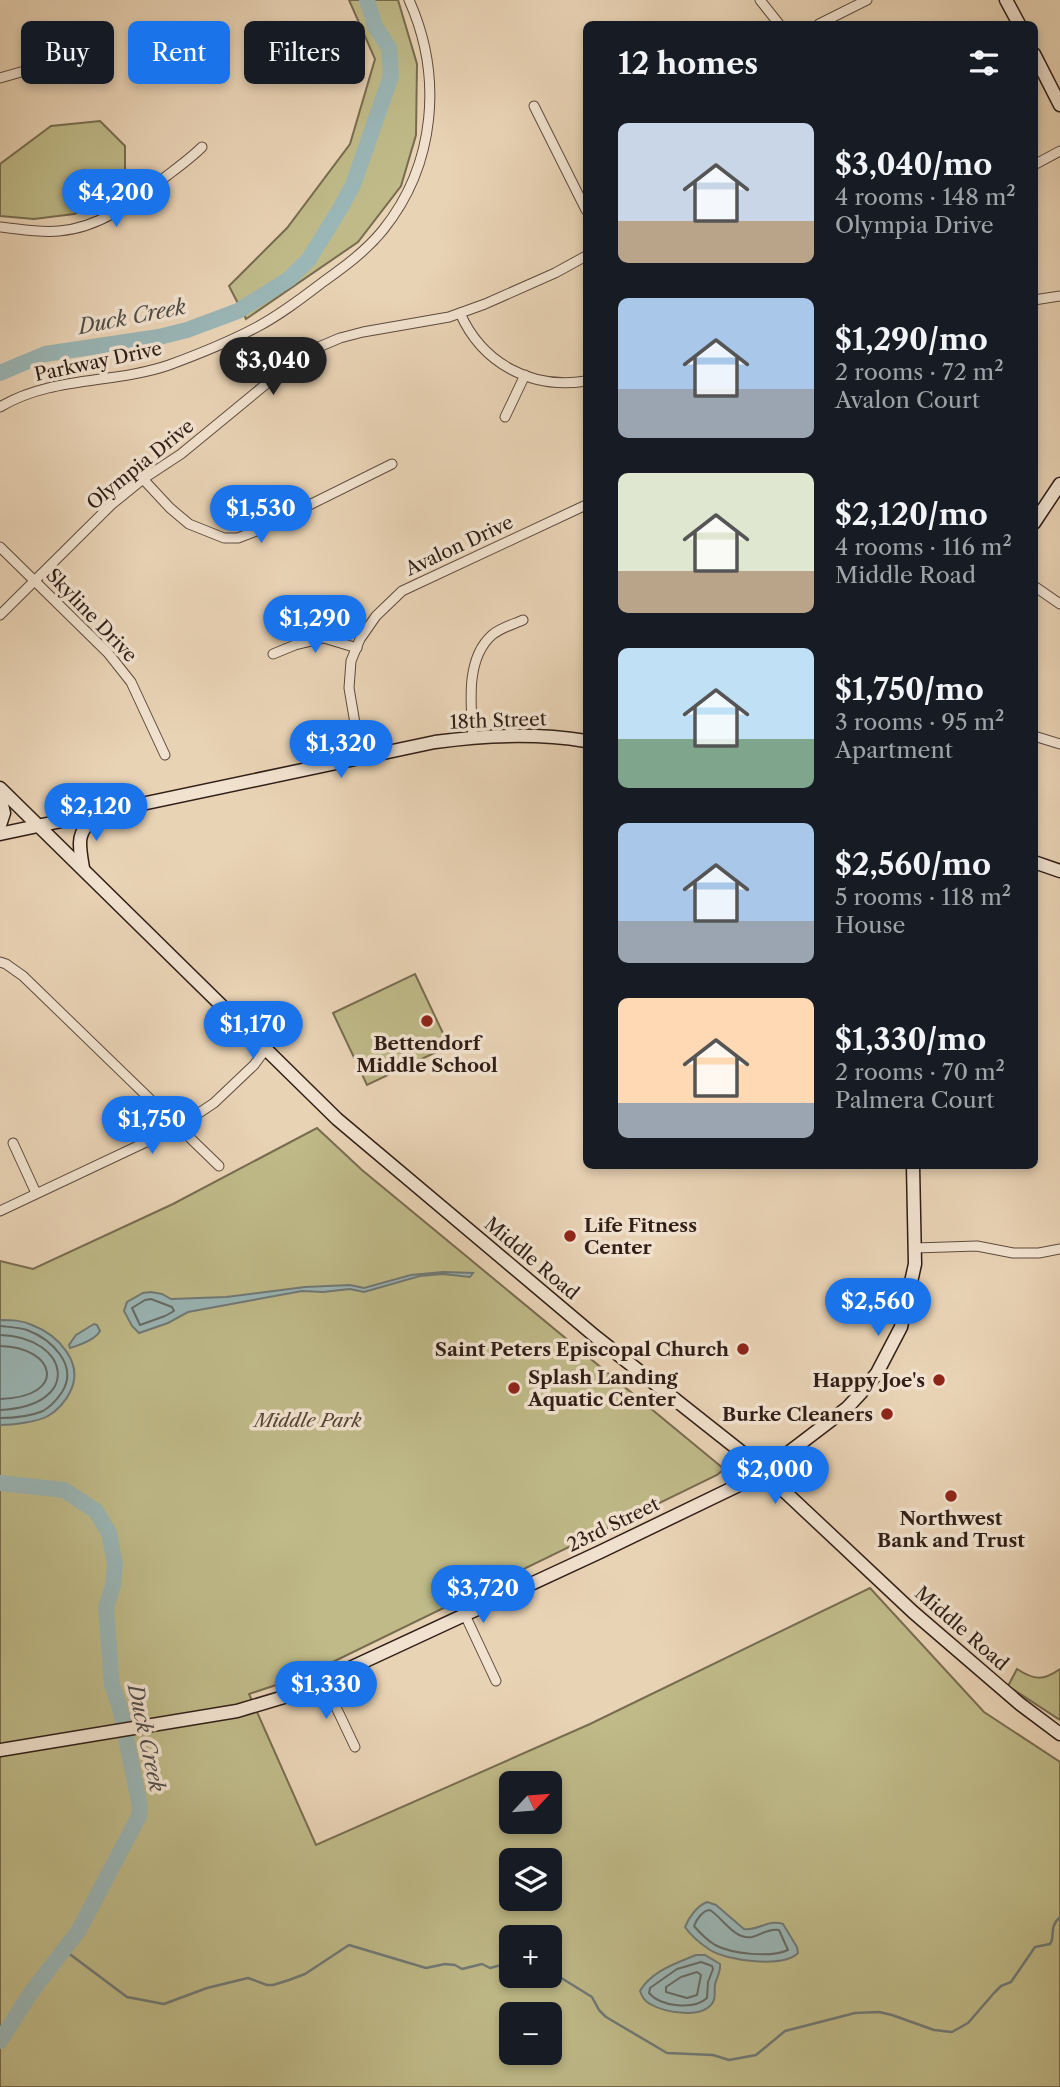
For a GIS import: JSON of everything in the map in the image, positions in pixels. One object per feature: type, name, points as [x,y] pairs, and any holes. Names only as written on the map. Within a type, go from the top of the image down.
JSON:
[{"type":"main road","points":[[1006,0],[1017,21]]},
{"type":"main road","points":[[1038,60],[1057,90],[1060,105]]},
{"type":"main road","points":[[1038,517],[1060,484]]},
{"type":"main road","name":"18th Street","points":[[0,834],[435,742],[473,737],[542,736],[583,741]]},
{"type":"main road","name":"Middle Road","points":[[0,788],[366,1145],[596,1337],[748,1458],[913,1612],[1020,1704],[1060,1734]]},
{"type":"main road","points":[[0,796],[4,807],[0,825]]},
{"type":"main road","points":[[83,868],[80,833],[96,813]]},
{"type":"main road","points":[[1038,863],[1060,871]]},
{"type":"main road","name":"23rd Street","points":[[0,1749],[237,1711],[294,1694],[741,1484],[762,1471],[846,1408],[877,1373],[891,1348],[904,1319],[914,1276],[913,1169]]},
{"type":"street","name":"Parkway Drive","points":[[0,407],[43,389],[78,381],[136,374],[169,365],[229,340],[290,306],[366,249],[384,229],[408,192],[419,165],[427,133],[430,103],[428,60],[420,26],[408,0]]},
{"type":"street","points":[[760,0],[777,21]]},
{"type":"street","points":[[825,21],[867,0]]},
{"type":"street","points":[[0,78],[21,72]]},
{"type":"street","points":[[534,106],[583,204]]},
{"type":"street","points":[[0,227],[61,231],[85,225],[115,213],[202,147]]},
{"type":"street","points":[[1038,163],[1060,151]]},
{"type":"street","name":"Olympia Drive","points":[[0,615],[111,505],[181,454],[271,380],[314,349],[363,332],[449,317],[544,278],[583,258]]},
{"type":"street","points":[[1038,299],[1060,296]]},
{"type":"street","points":[[460,313],[474,340],[498,362],[525,375],[555,382],[583,381]]},
{"type":"street","points":[[505,416],[525,375]]},
{"type":"street","points":[[143,480],[189,524],[224,538],[238,538],[392,464]]},
{"type":"street","name":"Avalon Drive","points":[[361,759],[349,688],[351,661],[376,616],[402,591],[583,506]]},
{"type":"street","name":"Skyline Drive","points":[[0,547],[108,653],[131,682],[165,754]]},
{"type":"street","points":[[1038,589],[1060,604]]},
{"type":"street","points":[[473,737],[470,695],[473,671],[482,647],[493,634],[523,620]]},
{"type":"street","points":[[273,654],[324,638],[357,648]]},
{"type":"street","points":[[1038,737],[1060,744]]},
{"type":"street","points":[[0,962],[23,976],[219,1166]]},
{"type":"street","points":[[0,1211],[178,1127],[215,1103],[254,1065],[265,1049]]},
{"type":"street","points":[[13,1143],[36,1193]]},
{"type":"street","points":[[915,1248],[977,1246],[1013,1254],[1060,1249]]},
{"type":"street","points":[[465,1615],[496,1681]]},
{"type":"street","points":[[324,1682],[355,1747]]},
{"type":"green space","points":[[349,0],[398,0],[417,64],[416,135],[401,186],[358,242],[246,319],[229,286],[287,228],[350,144],[375,59],[365,36],[365,21],[358,21]]},
{"type":"green space","points":[[100,121],[125,146],[125,175],[119,198],[74,214],[34,219],[0,216],[0,164],[51,126]]},
{"type":"green space","points":[[415,974],[449,1046],[367,1085],[333,1013]]},
{"type":"green space","name":"Middle Park","points":[[317,1128],[362,1170],[724,1469],[717,1475],[306,1675],[249,1694],[316,1845],[590,1724],[870,1588],[984,1712],[1060,1762],[1060,2087],[0,2087],[0,1261],[33,1269],[173,1204]]},
{"type":"green space","points":[[1017,1669],[1038,1678],[1060,1669],[1060,1720],[1008,1686]]},
{"type":"water","points":[[473,1273],[470,1277],[443,1274],[420,1276],[364,1292],[350,1289],[302,1291],[188,1312],[168,1323],[139,1333],[124,1311],[127,1302],[143,1293],[151,1292],[171,1299],[226,1297],[305,1287],[350,1285],[364,1288],[411,1275]]},
{"type":"water","points":[[0,1320],[24,1322],[42,1330],[59,1343],[71,1361],[74,1381],[70,1392],[61,1406],[48,1416],[18,1424],[0,1425]]},
{"type":"water","points":[[94,1324],[100,1331],[95,1337],[70,1348],[69,1345],[76,1335]]},
{"type":"water","points":[[707,1902],[716,1905],[744,1929],[773,1923],[783,1924],[798,1953],[791,1958],[768,1962],[742,1960],[710,1950],[696,1940],[685,1927],[694,1912]]},
{"type":"water","points":[[696,1955],[705,1955],[720,1964],[714,2000],[708,2008],[692,2013],[673,2012],[656,2007],[645,2000],[640,1991],[651,1978],[665,1968]]},
{"type":"waterway","name":"Duck Creek","points":[[0,373],[45,354],[159,337],[187,330],[238,311],[289,279],[309,259],[353,185],[391,76],[389,48],[375,26],[367,0]]},
{"type":"waterway","name":"Duck Creek","points":[[0,1483],[64,1490],[96,1511],[109,1533],[115,1564],[113,1586],[106,1607],[112,1685],[120,1708],[140,1807],[139,1816],[79,1930],[30,1994],[0,2041]]},
{"type":"waterway","points":[[562,1978],[592,1997],[606,2017],[667,2053],[713,2055],[729,2060],[756,2055],[785,2031],[855,2013],[879,2012],[934,2030],[952,2032],[968,2023],[1001,1986],[1011,1982],[1035,1947],[1050,1944],[1054,1925],[1060,1917]]},
{"type":"waterway","points":[[64,1952],[127,1997],[164,2004],[207,1988],[248,1978],[267,1985],[289,1980],[305,1974],[349,1945],[426,1968],[445,1964],[462,1969],[482,1964],[490,1968],[499,1966]]},
{"type":"place","name":"Bettendorf Middle School","points":[[427,1021]]},
{"type":"place","name":"Life Fitness Center","points":[[570,1236]]},
{"type":"place","name":"Saint Peters Episcopal Church","points":[[743,1349]]},
{"type":"place","name":"Happy Joe's","points":[[939,1380]]},
{"type":"place","name":"Splash Landing Aquatic Center","points":[[514,1388]]},
{"type":"place","name":"Burke Cleaners","points":[[887,1414]]},
{"type":"place","name":"Northwest Bank and Trust","points":[[951,1496]]}]
